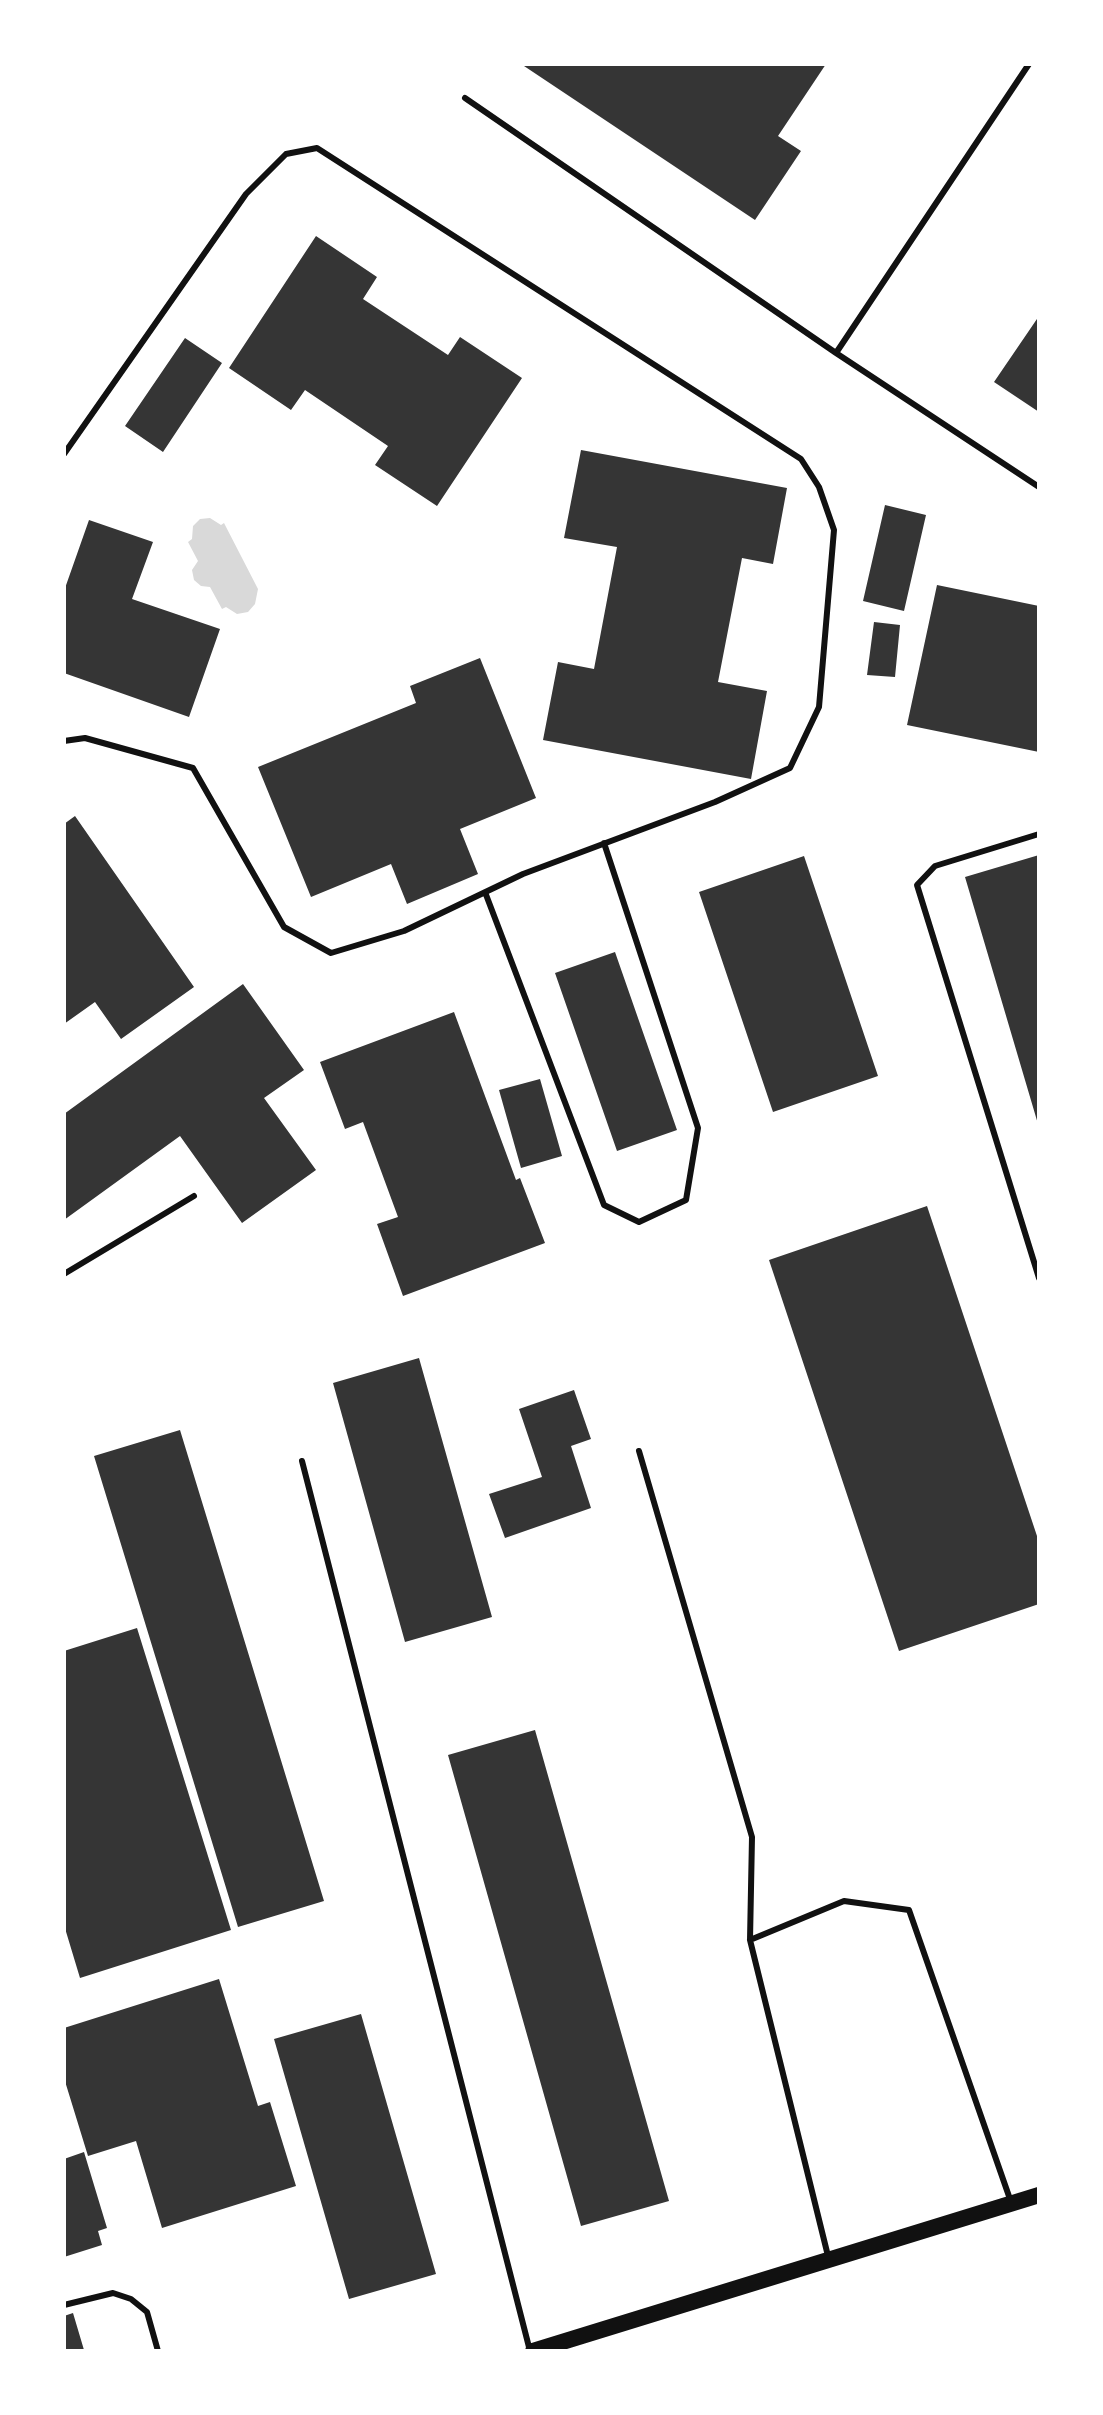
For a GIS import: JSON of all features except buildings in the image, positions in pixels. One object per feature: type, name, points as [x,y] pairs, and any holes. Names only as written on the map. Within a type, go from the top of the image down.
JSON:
[{"type":"main road","points":[[531,2351],[1039,2195]]},
{"type":"lane","points":[[836,353],[1029,64]]},
{"type":"lane","points":[[465,98],[836,353],[1039,487]]},
{"type":"lane","points":[[64,454],[246,194],[286,154],[317,148],[801,459],[819,487],[834,530],[819,707],[790,768],[715,802],[485,892],[404,931],[331,953],[284,927],[193,768],[85,738],[64,741]]},
{"type":"lane","points":[[1039,834],[935,866],[917,885],[1039,1278]]},
{"type":"lane","points":[[485,892],[604,1205],[639,1222],[686,1200],[698,1128],[604,843]]},
{"type":"lane","points":[[64,1274],[194,1196]]},
{"type":"lane","points":[[639,1451],[752,1837],[750,1940],[829,2260]]},
{"type":"lane","points":[[302,1461],[531,2351]]},
{"type":"lane","points":[[750,1940],[844,1901],[909,1910],[1011,2204]]},
{"type":"lane","points":[[64,2305],[113,2293],[131,2299],[147,2312],[158,2351]]},
{"type":"shaded area","points":[[210,518],[221,525],[224,523],[258,589],[255,604],[248,612],[237,614],[226,607],[222,609],[210,587],[201,586],[194,580],[192,570],[198,561],[188,542],[192,539],[193,526],[200,519]]}]
